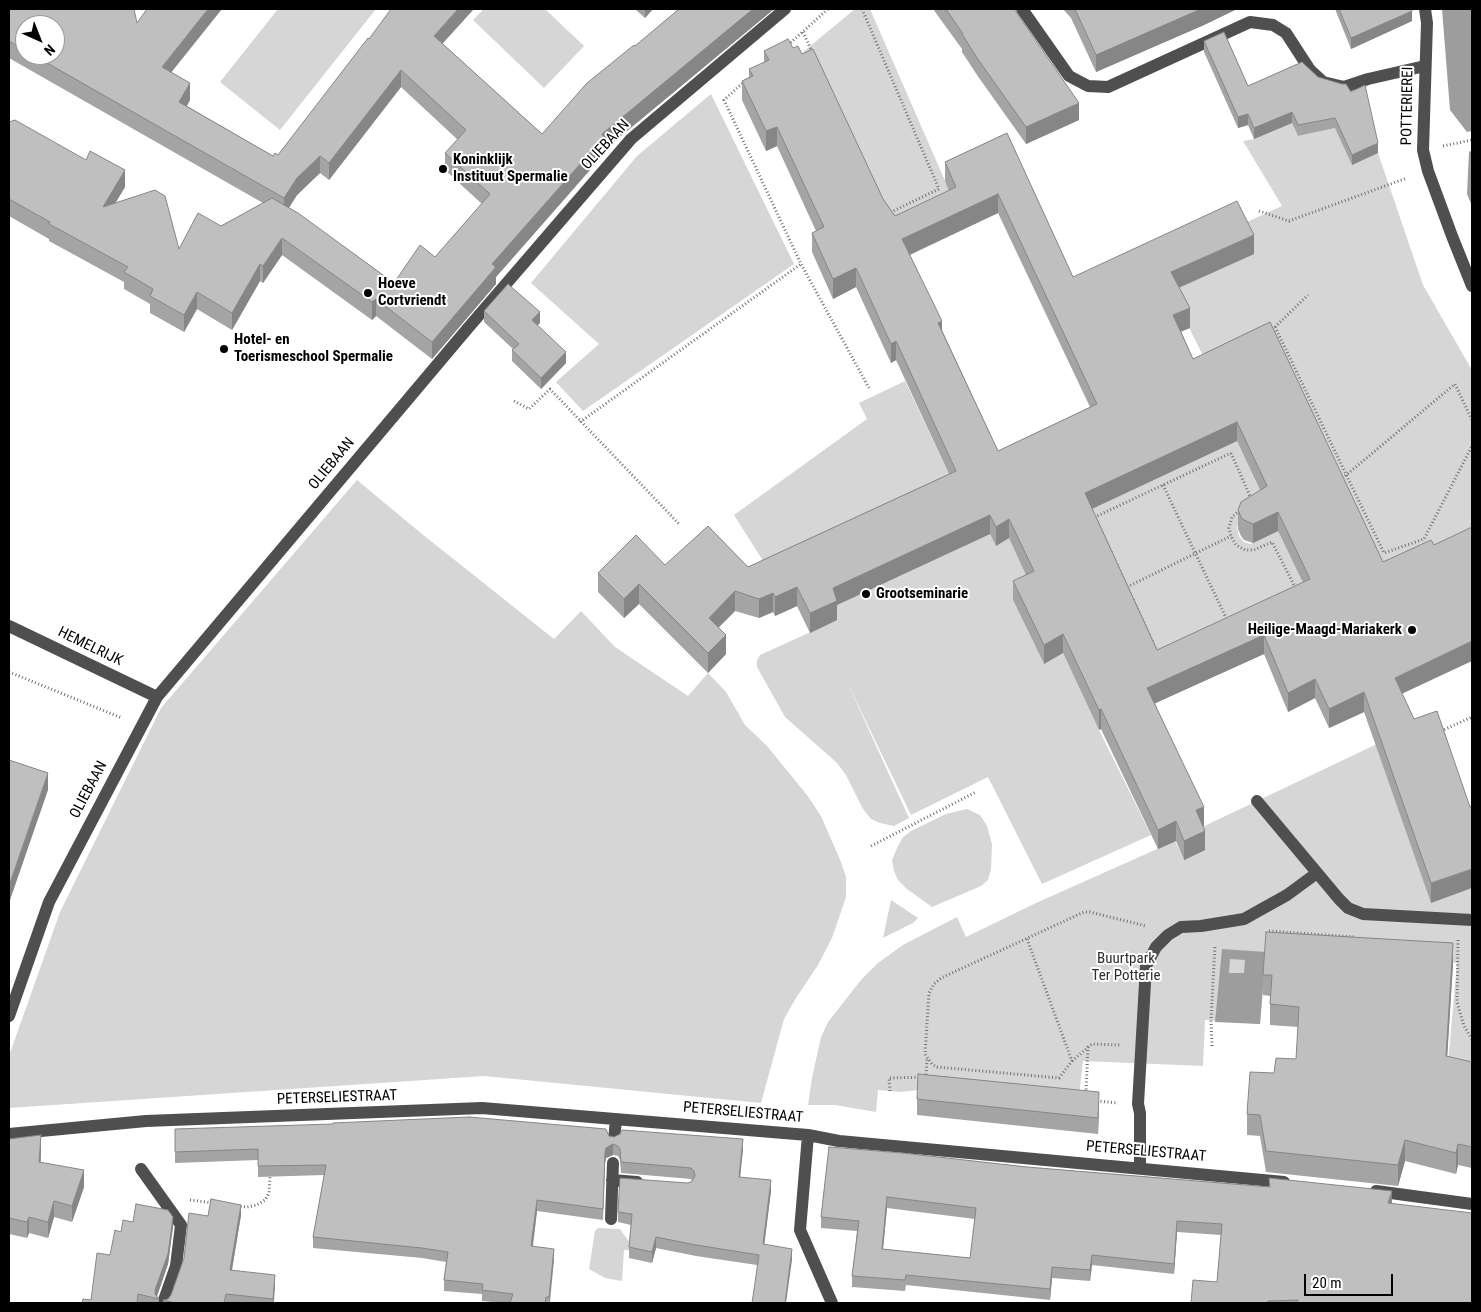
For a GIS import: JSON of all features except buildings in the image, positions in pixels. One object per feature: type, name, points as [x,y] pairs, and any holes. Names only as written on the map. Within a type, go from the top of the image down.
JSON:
[{"type":"street","name":"OLIEBAAN","points":[[9,1016],[49,902],[157,697],[468,328],[631,139],[786,9]]},
{"type":"street","points":[[1022,9],[1069,76],[1088,86],[1108,87],[1250,22],[1273,25],[1286,33],[1310,70],[1323,82],[1344,87],[1368,79],[1425,66]]},
{"type":"street","name":"POTTERIEREI","points":[[1425,9],[1427,23],[1423,150],[1428,171],[1472,286]]},
{"type":"street","name":"HEMELRIJK","points":[[9,626],[157,697]]},
{"type":"street","points":[[1257,801],[1348,908],[1362,914],[1466,919]]},
{"type":"street","points":[[1140,1168],[1138,1104],[1146,966],[1156,947],[1181,926],[1201,926],[1244,918],[1287,895],[1317,873]]},
{"type":"street","name":"PETERSELIESTRAAT","points":[[9,1134],[146,1121],[482,1108],[808,1135],[839,1141],[1292,1182]]},
{"type":"street","points":[[614,1140],[616,1119]]},
{"type":"street","points":[[808,1135],[800,1230],[832,1303]]},
{"type":"street","points":[[610,1219],[613,1163]]},
{"type":"street","points":[[141,1169],[181,1225],[176,1266],[162,1303]]},
{"type":"street","points":[[612,1180],[650,1183]]},
{"type":"street","points":[[1367,1190],[1472,1204]]},
{"type":"path","points":[[781,50],[828,9]]},
{"type":"path","points":[[862,9],[939,189],[888,214],[884,206]]},
{"type":"path","points":[[803,32],[815,58]]},
{"type":"path","points":[[745,81],[724,100],[801,264],[869,388]]},
{"type":"path","points":[[1423,150],[1472,140]]},
{"type":"path","points":[[1259,211],[1289,220],[1428,171]]},
{"type":"path","points":[[580,422],[801,264]]},
{"type":"path","points":[[1308,295],[1275,327],[1384,553],[1424,539],[1472,446]]},
{"type":"path","points":[[1341,479],[1455,384],[1472,420]]},
{"type":"path","points":[[514,401],[530,409],[550,389],[680,525]]},
{"type":"path","points":[[1231,453],[1253,503],[1232,517],[1229,528],[1231,536],[1236,545],[1245,550],[1254,550],[1272,542],[1297,590],[1160,658],[1095,517],[1163,485],[1231,453]]},
{"type":"path","points":[[1163,485],[1229,624]]},
{"type":"path","points":[[1127,587],[1231,536]]},
{"type":"path","points":[[9,672],[142,727]]},
{"type":"path","points":[[1441,731],[1472,718]]},
{"type":"path","points":[[871,846],[976,792]]},
{"type":"path","points":[[890,1091],[889,1078],[926,1077],[925,1054],[929,993],[934,984],[941,978],[1084,912],[1142,925],[1168,935]]},
{"type":"path","points":[[1466,919],[1458,945],[1456,1002],[1464,1026],[1472,1039]]},
{"type":"path","points":[[1201,926],[1216,927],[1211,1021],[1212,1046]]},
{"type":"path","points":[[1265,930],[1362,938]]},
{"type":"path","points":[[1026,939],[1072,1061]]},
{"type":"path","points":[[1448,944],[1458,945]]},
{"type":"path","points":[[926,1058],[937,1067],[1059,1078],[1072,1061],[1092,1044],[1141,1045]]},
{"type":"path","points":[[1086,1100],[1088,1046]]},
{"type":"path","points":[[1094,1101],[1138,1104]]},
{"type":"path","points":[[228,1205],[247,1207],[257,1205],[265,1200],[269,1192],[270,1176]]},
{"type":"path","points":[[160,1195],[218,1204]]},
{"type":"green space","points":[[278,9],[376,9],[280,130],[220,82]]},
{"type":"green space","points":[[484,9],[545,9],[584,46],[544,88],[473,20]]},
{"type":"green space","points":[[855,9],[870,9],[956,206],[892,237],[813,68],[803,52]]},
{"type":"green space","points":[[711,94],[794,264],[583,411],[556,382],[599,344],[531,283],[637,156]]},
{"type":"green space","points":[[1292,123],[1298,136],[1339,127],[1352,165],[1378,153],[1423,285],[1472,370],[1472,538],[1382,579],[1210,370],[1171,291],[1253,254],[1240,225],[1282,206],[1243,141],[1254,139]]},
{"type":"green space","points":[[905,381],[949,474],[772,575],[734,515],[867,419],[859,403]]},
{"type":"green space","points":[[1237,441],[1267,505],[1240,520],[1237,527],[1239,536],[1244,542],[1250,544],[1278,531],[1310,598],[1157,669],[1085,512]]},
{"type":"green space","points":[[357,480],[554,639],[581,611],[615,647],[688,696],[708,673],[726,692],[745,725],[767,746],[807,795],[821,816],[846,877],[846,897],[832,938],[818,965],[784,1019],[761,1103],[484,1076],[9,1108],[9,1056],[60,912],[161,708]]},
{"type":"green space","points":[[990,534],[996,546],[1009,538],[1034,590],[1013,600],[1044,664],[1063,653],[1151,835],[1042,884],[988,777],[911,815],[847,682],[909,818],[894,826],[871,819],[863,809],[846,775],[836,762],[785,717],[757,667],[757,660],[760,655],[837,620],[833,607]]},
{"type":"green space","name":"Buurtpark Ter Potterie","points":[[1379,743],[1378,751],[1431,902],[1472,888],[1472,1101],[1445,1096],[1457,963],[1266,952],[1260,1024],[1205,1020],[1203,1066],[1083,1061],[1078,1105],[918,1090],[900,1092],[878,1090],[876,1112],[835,1105],[808,1105],[821,1037],[828,1022],[861,980],[878,963],[903,945],[957,917],[966,937],[1036,903],[1175,841],[1184,860],[1196,830]]},
{"type":"green space","points":[[967,809],[980,815],[987,826],[992,844],[991,869],[988,880],[981,886],[932,907],[898,880],[892,860],[903,837],[911,831],[946,814]]},
{"type":"green space","points":[[891,900],[918,918],[913,923],[883,938]]},
{"type":"green space","points":[[598,1228],[620,1229],[630,1243],[630,1250],[624,1250],[622,1281],[605,1278],[589,1269],[595,1231]]},
{"type":"shaded area","points":[[1442,9],[1472,9],[1472,131],[1467,132],[1450,110]]},
{"type":"shaded area","points":[[1472,150],[1472,206],[1467,194],[1469,152]]},
{"type":"shaded area","points":[[1222,949],[1266,952],[1260,1024],[1215,1022]],"holes":[[[1230,959],[1245,960],[1244,973],[1229,973]]]},
{"type":"place","name":"Koninklijk Instituut Spermalie","points":[[443,169]]},
{"type":"place","name":"Hoeve Cortvriendt","points":[[368,293]]},
{"type":"place","name":"Hotel- en Toerismeschool Spermalie","points":[[224,349]]},
{"type":"place","name":"Grootseminarie","points":[[866,594]]},
{"type":"place","name":"Heilige-Maagd-Mariakerk","points":[[1412,630]]}]
